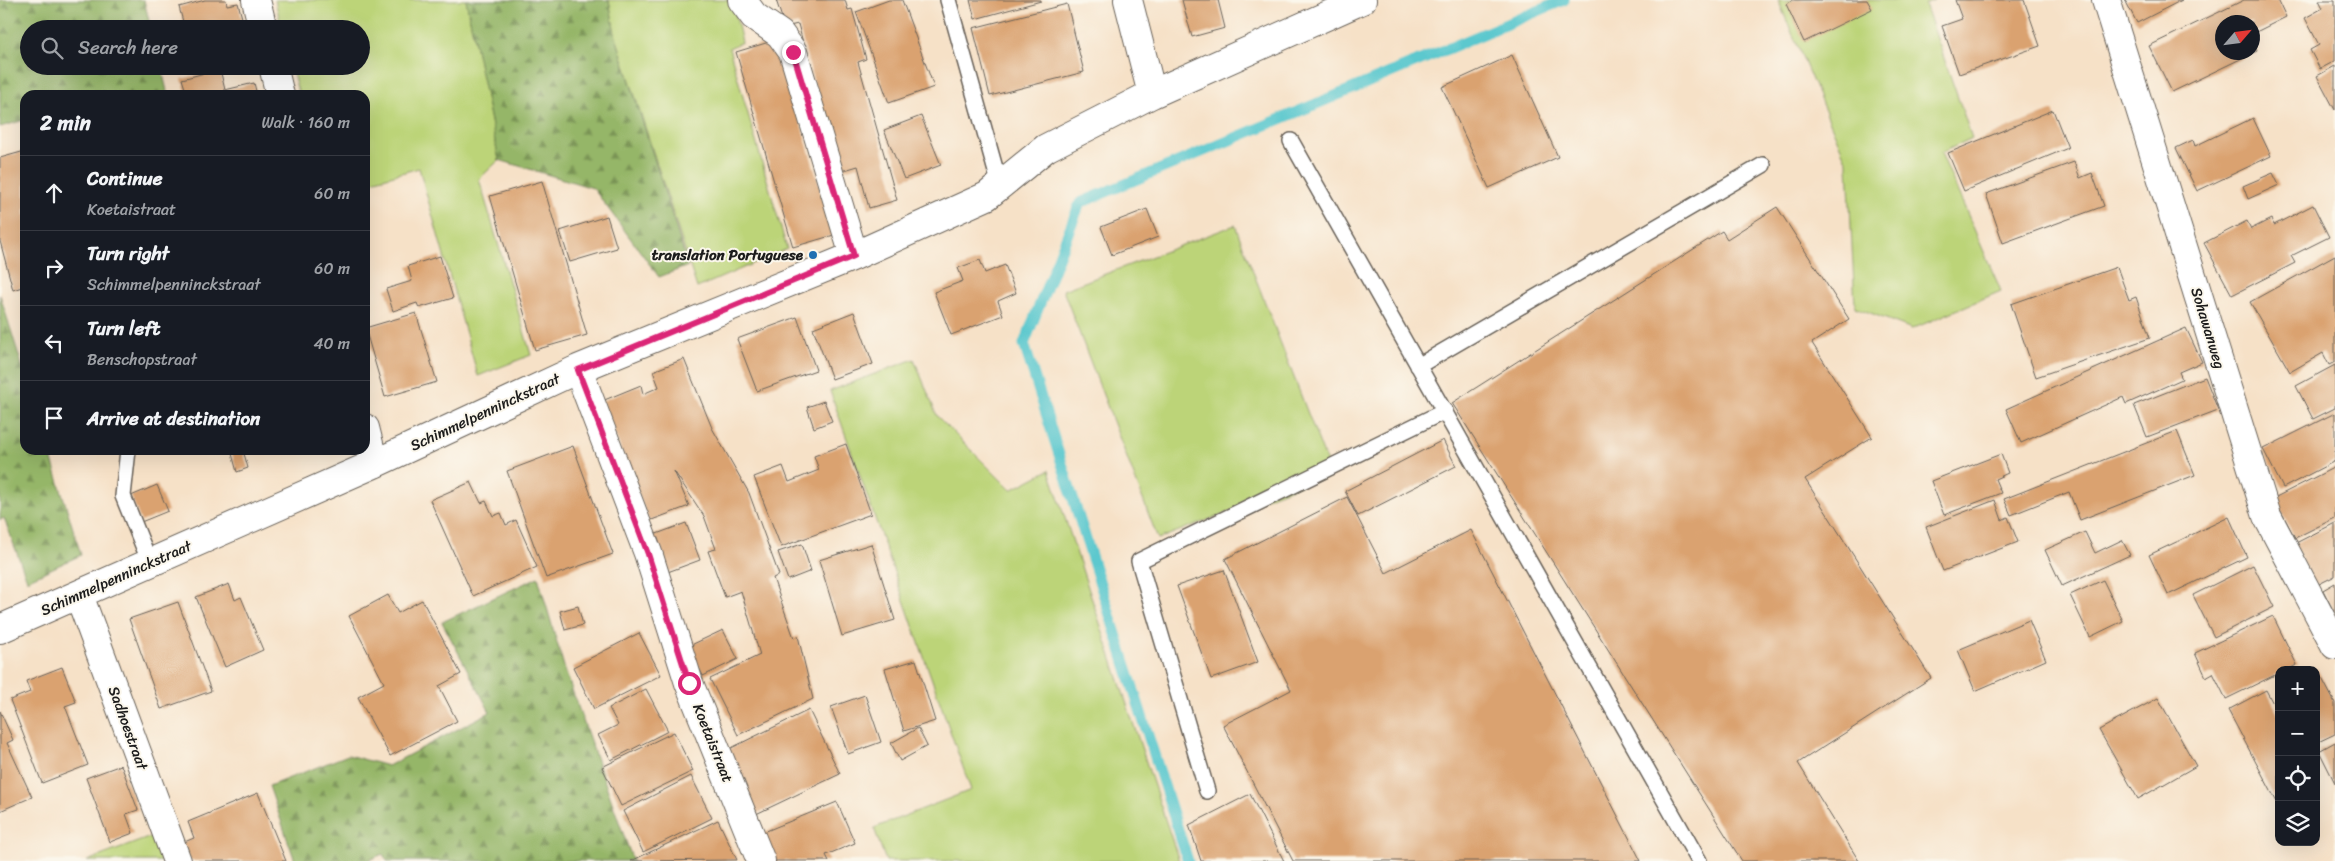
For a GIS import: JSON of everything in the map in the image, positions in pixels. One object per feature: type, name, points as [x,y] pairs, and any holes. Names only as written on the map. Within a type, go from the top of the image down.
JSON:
[{"type":"street","points":[[256,0],[261,20]]},
{"type":"street","points":[[742,0],[754,16],[780,34],[793,52],[854,256]]},
{"type":"street","points":[[1128,0],[1152,94]]},
{"type":"street","name":"Schimmelpenninckstraat","points":[[0,629],[374,464],[578,370],[854,256],[987,196],[1046,148],[1152,94],[1362,0]]},
{"type":"street","name":"Sohawanweg","points":[[2106,0],[2267,516],[2335,645]]},
{"type":"street","points":[[275,75],[279,90]]},
{"type":"street","name":"Koetaistraat","points":[[578,370],[648,554],[689,683],[762,861]]},
{"type":"street","points":[[370,448],[374,464]]},
{"type":"street","name":"Sadhoestraat","points":[[79,595],[177,861]]},
{"type":"lane","points":[[948,0],[1000,186]]},
{"type":"lane","points":[[1291,141],[1699,861]]},
{"type":"lane","points":[[1418,366],[1763,165]]},
{"type":"lane","points":[[1207,791],[1139,561],[1445,411]]},
{"type":"lane","points":[[127,455],[123,496],[150,563]]},
{"type":"green space","points":[[0,0],[144,0],[149,20],[20,20],[20,75],[163,75],[167,90],[20,90],[20,121],[0,127]]},
{"type":"green space","points":[[275,0],[466,0],[499,160],[479,179],[531,355],[478,376],[419,168],[370,182],[370,90],[298,90],[293,75],[370,75],[370,20],[280,20]]},
{"type":"green space","points":[[466,0],[609,0],[615,34],[688,266],[659,277],[593,188],[499,160]]},
{"type":"green space","points":[[609,0],[732,0],[742,42],[729,48],[787,249],[697,288],[615,34]]},
{"type":"green space","points":[[1778,0],[1935,0],[1925,4],[1972,138],[1941,153],[2001,291],[1912,329],[1855,307],[1848,165]]},
{"type":"green space","points":[[1235,225],[1331,473],[1158,539],[1063,290]]},
{"type":"green space","points":[[0,295],[20,359],[20,455],[51,455],[81,555],[27,580],[4,518],[0,520]]},
{"type":"green space","points":[[914,359],[937,416],[1011,490],[1049,470],[1179,861],[886,861],[874,828],[971,790],[830,391]]},
{"type":"green space","points":[[538,577],[565,670],[633,861],[387,861],[383,854],[366,861],[295,861],[269,786],[348,755],[388,766],[490,712],[442,622]]},
{"type":"green space","points":[[156,835],[166,861],[87,861]]},
{"type":"building","points":[[205,0],[226,0],[227,5],[238,3],[243,20],[183,20],[179,7]]},
{"type":"building","points":[[776,0],[845,0],[848,10],[852,9],[866,59],[858,62],[897,200],[869,208],[858,166],[838,172],[798,24],[785,27]]},
{"type":"building","points":[[889,0],[902,0],[934,87],[889,103],[856,12]]},
{"type":"building","points":[[970,0],[1041,0],[1041,1],[975,19]]},
{"type":"building","points":[[1182,0],[1218,0],[1225,28],[1192,37]]},
{"type":"building","points":[[1793,0],[1867,0],[1872,9],[1804,42],[1786,4]]},
{"type":"building","points":[[1955,0],[2024,0],[2040,46],[1959,74],[1942,26],[1962,19]]},
{"type":"building","points":[[2125,0],[2182,0],[2137,23]]},
{"type":"building","points":[[2244,0],[2278,0],[2286,17],[2260,30],[2260,15],[2215,15],[2215,60],[2238,60],[2172,92],[2149,46]]},
{"type":"building","points":[[2319,0],[2335,0],[2335,61],[2320,69],[2310,50],[2319,45],[2305,18],[2323,8]]},
{"type":"building","points":[[1067,4],[1084,72],[990,96],[973,28]]},
{"type":"building","points":[[776,40],[834,235],[793,247],[736,52]]},
{"type":"building","points":[[1512,55],[1558,157],[1489,188],[1442,87]]},
{"type":"building","points":[[2335,66],[2335,110],[2317,76]]},
{"type":"building","points":[[197,75],[221,75],[225,90],[185,90],[182,79]]},
{"type":"building","points":[[254,83],[256,90],[225,90]]},
{"type":"building","points":[[2053,110],[2068,148],[1964,191],[1948,153]]},
{"type":"building","points":[[921,116],[941,165],[904,179],[884,130]]},
{"type":"building","points":[[2253,118],[2271,156],[2197,191],[2176,148],[2193,140],[2195,146]]},
{"type":"building","points":[[20,152],[20,288],[13,290],[0,241],[0,158]]},
{"type":"building","points":[[2074,162],[2080,178],[2092,173],[2104,206],[2003,243],[1986,194]]},
{"type":"building","points":[[2273,173],[2279,185],[2248,199],[2243,186]]},
{"type":"building","points":[[542,181],[587,335],[535,350],[490,196]]},
{"type":"building","points":[[2313,205],[2329,237],[2291,256],[2295,263],[2232,295],[2204,243],[2247,221],[2251,229],[2271,219],[2274,225]]},
{"type":"building","points":[[1777,207],[1849,319],[1812,343],[1872,437],[1805,479],[1931,678],[1798,763],[1859,861],[1742,861],[1452,403],[1722,231],[1727,239]]},
{"type":"building","points":[[1147,209],[1158,237],[1112,255],[1101,227]]},
{"type":"building","points":[[607,216],[617,248],[570,262],[560,231]]},
{"type":"building","points":[[2335,255],[2335,362],[2329,365],[2323,353],[2290,372],[2250,302]]},
{"type":"building","points":[[440,256],[453,298],[419,308],[417,303],[393,311],[386,289],[412,281],[408,266]]},
{"type":"building","points":[[980,260],[985,273],[1005,265],[1016,293],[998,301],[1003,315],[951,335],[934,292],[963,281],[958,268]]},
{"type":"building","points":[[2117,267],[2129,300],[2136,297],[2150,338],[2036,377],[2011,304]]},
{"type":"building","points":[[854,312],[873,364],[832,379],[813,328]]},
{"type":"building","points":[[416,313],[437,382],[385,397],[370,345],[370,327]]},
{"type":"building","points":[[797,317],[816,370],[757,391],[737,339]]},
{"type":"building","points":[[2186,328],[2202,362],[2179,372],[2182,379],[2126,404],[2123,397],[2021,443],[2006,409]]},
{"type":"building","points":[[684,359],[712,428],[749,493],[779,575],[773,578],[794,638],[798,636],[813,699],[738,735],[710,679],[760,655],[741,591],[725,597],[708,551],[716,549],[704,516],[674,471],[689,506],[649,521],[602,401],[641,385],[643,394],[659,387],[653,371]]},
{"type":"building","points":[[2335,365],[2335,408],[2313,419],[2296,386]]},
{"type":"building","points":[[2205,377],[2218,410],[2147,437],[2134,405]]},
{"type":"building","points":[[824,401],[832,421],[814,428],[807,407]]},
{"type":"building","points":[[2335,413],[2335,461],[2283,488],[2263,449]]},
{"type":"building","points":[[2177,431],[2195,475],[2080,520],[2069,492],[2011,515],[2004,499]]},
{"type":"building","points":[[1443,440],[1456,466],[1358,516],[1345,491]]},
{"type":"building","points":[[846,444],[871,514],[781,547],[754,477],[783,466],[789,482],[819,470],[814,456]]},
{"type":"building","points":[[573,446],[613,554],[546,578],[507,471]]},
{"type":"building","points":[[2001,454],[2008,473],[1995,479],[2001,493],[1944,515],[1931,481]]},
{"type":"building","points":[[232,455],[244,455],[248,468],[237,472]]},
{"type":"building","points":[[2335,467],[2335,518],[2295,538],[2274,498]]},
{"type":"building","points":[[471,482],[481,503],[486,501],[493,516],[501,513],[506,525],[516,520],[537,567],[473,596],[430,500]]},
{"type":"building","points":[[157,485],[168,511],[141,522],[131,496]]},
{"type":"building","points":[[1347,497],[1386,573],[1471,530],[1641,861],[1293,861],[1223,725],[1291,690],[1225,559]]},
{"type":"building","points":[[1995,500],[2002,520],[2008,517],[2018,542],[1943,571],[1926,527]]},
{"type":"building","points":[[2229,517],[2247,557],[2168,595],[2149,555]]},
{"type":"building","points":[[686,523],[700,560],[665,573],[651,536]]},
{"type":"building","points":[[2335,523],[2335,576],[2315,586],[2294,544]]},
{"type":"building","points":[[2085,532],[2095,553],[2122,540],[2130,555],[2062,586],[2045,550]]},
{"type":"building","points":[[802,544],[811,571],[788,580],[778,552]]},
{"type":"building","points":[[871,544],[895,620],[842,636],[819,560]]},
{"type":"building","points":[[2253,565],[2274,607],[2214,637],[2193,595]]},
{"type":"building","points":[[1224,570],[1258,662],[1211,679],[1177,586]]},
{"type":"building","points":[[2103,580],[2123,621],[2090,637],[2070,595]]},
{"type":"building","points":[[2335,583],[2335,614],[2323,590]]},
{"type":"building","points":[[229,584],[235,600],[241,597],[263,650],[225,667],[196,597]]},
{"type":"building","points":[[388,595],[398,613],[422,600],[461,674],[439,686],[457,721],[390,756],[358,697],[384,683],[349,616]]},
{"type":"building","points":[[178,602],[211,691],[161,709],[129,619]]},
{"type":"building","points":[[578,606],[583,625],[565,630],[560,611]]},
{"type":"building","points":[[2273,616],[2297,665],[2275,666],[2275,675],[2226,699],[2213,673],[2206,677],[2195,653]]},
{"type":"building","points":[[2029,620],[2046,660],[1975,691],[1958,650]]},
{"type":"building","points":[[723,630],[738,659],[703,676],[689,646]]},
{"type":"building","points":[[639,633],[661,675],[594,709],[573,667]]},
{"type":"building","points":[[916,660],[935,721],[904,731],[885,669]]},
{"type":"building","points":[[62,667],[76,702],[65,706],[88,765],[42,783],[10,700],[30,692],[26,681]]},
{"type":"building","points":[[2320,675],[2335,703],[2335,734],[2320,741]]},
{"type":"building","points":[[646,689],[668,731],[611,760],[598,735],[618,725],[609,708]]},
{"type":"building","points":[[2266,690],[2275,707],[2275,798],[2228,710]]},
{"type":"building","points":[[865,695],[881,742],[848,754],[831,707]]},
{"type":"building","points":[[2158,698],[2196,766],[2138,799],[2099,730]]},
{"type":"building","points":[[809,710],[840,774],[754,815],[723,752]]},
{"type":"building","points":[[0,711],[13,740],[7,743],[32,797],[0,811]]},
{"type":"building","points":[[918,728],[927,746],[900,761],[891,743]]},
{"type":"building","points":[[674,732],[693,771],[621,806],[602,767]]},
{"type":"building","points":[[2335,742],[2335,783],[2320,753],[2320,750]]},
{"type":"building","points":[[121,765],[138,810],[126,814],[133,833],[110,842],[86,778]]},
{"type":"building","points":[[691,776],[712,818],[643,852],[623,811]]},
{"type":"building","points":[[258,793],[286,861],[190,861],[182,843],[194,838],[188,822]]},
{"type":"building","points":[[1250,794],[1284,861],[1201,861],[1189,825]]},
{"type":"building","points":[[837,802],[855,843],[826,855],[829,861],[770,861],[759,834]]},
{"type":"building","points":[[718,820],[737,860],[631,861]]},
{"type":"waterway","points":[[1188,861],[1024,344],[1080,203],[1564,0]]},
{"type":"place","name":"translation Portuguese","points":[[813,255]]},
{"type":"route","points":[[689,683],[648,554],[578,370],[854,256],[793,52]]}]
